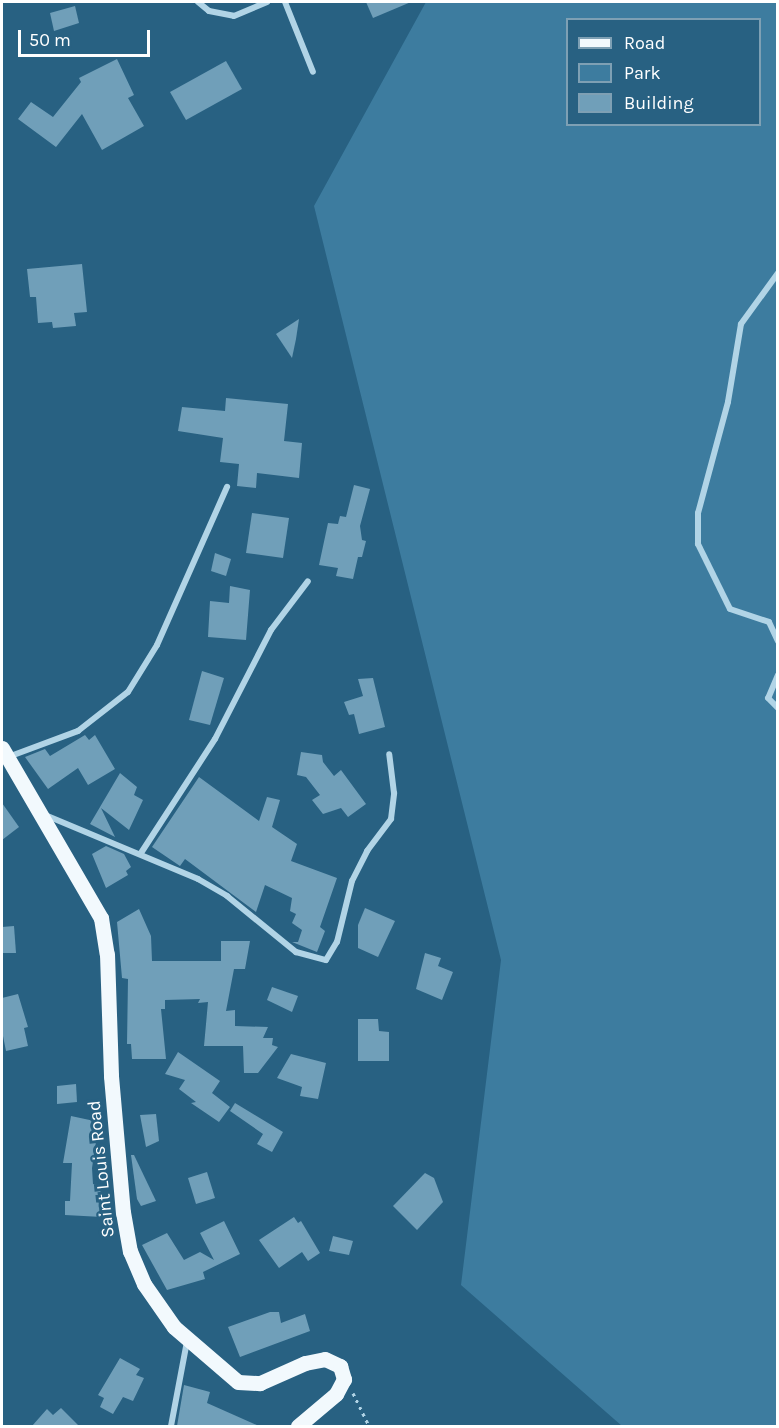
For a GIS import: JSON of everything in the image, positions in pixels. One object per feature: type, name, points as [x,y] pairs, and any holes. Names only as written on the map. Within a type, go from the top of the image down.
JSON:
[{"type":"main road","name":"Saint Louis Road","points":[[5,753],[43,814],[101,918],[107,954],[111,1076],[122,1201],[130,1251],[158,1307],[187,1340],[238,1382],[260,1383],[305,1363],[325,1359],[340,1366],[344,1379]]},
{"type":"main road","points":[[298,1426],[317,1406],[336,1394],[344,1379]]},
{"type":"street","points":[[198,2],[209,10],[234,16],[267,2]]},
{"type":"street","points":[[285,2],[313,72]]},
{"type":"street","points":[[777,273],[741,324],[728,402],[698,523],[698,544],[730,609],[769,622],[777,641]]},
{"type":"street","points":[[5,753],[78,731],[128,692],[157,645],[227,487]]},
{"type":"street","points":[[141,853],[220,731],[272,630],[309,581]]},
{"type":"street","points":[[777,675],[768,698],[777,708]]},
{"type":"street","points":[[43,814],[141,853],[227,896],[296,952],[326,960],[337,942],[352,881],[367,851],[392,819],[394,793],[389,754]]},
{"type":"street","points":[[171,1426],[187,1340]]},
{"type":"path","points":[[344,1379],[369,1426]]},
{"type":"green space","points":[[426,2],[777,2],[777,1426],[622,1426],[461,1285],[501,960],[314,206]]},
{"type":"building","points":[[366,2],[411,2],[373,18]]},
{"type":"building","points":[[75,6],[79,23],[54,31],[50,13]]},
{"type":"building","points":[[117,59],[134,95],[128,98],[144,126],[102,150],[82,114],[56,147],[18,119],[31,102],[53,117],[81,82],[79,78]]},
{"type":"building","points":[[226,61],[242,89],[186,120],[170,92]]},
{"type":"building","points":[[82,264],[87,312],[74,313],[76,326],[53,328],[52,322],[38,323],[36,297],[30,297],[27,269]]},
{"type":"building","points":[[299,319],[296,339],[292,358],[276,334]]},
{"type":"building","points":[[226,398],[288,404],[284,441],[302,443],[299,478],[257,473],[256,488],[237,486],[239,464],[220,462],[223,438],[178,431],[182,407],[225,411]]},
{"type":"building","points":[[354,485],[370,489],[360,526],[362,540],[366,541],[362,557],[358,557],[353,579],[336,576],[338,568],[319,565],[328,523],[338,524],[340,516],[346,517]]},
{"type":"building","points":[[252,513],[289,518],[283,558],[246,553]]},
{"type":"building","points":[[215,553],[231,559],[226,576],[211,571]]},
{"type":"building","points":[[230,586],[250,590],[246,640],[208,637],[210,601],[229,603]]},
{"type":"building","points":[[202,671],[224,678],[210,725],[189,720]]},
{"type":"building","points":[[373,678],[385,727],[359,734],[354,714],[349,715],[344,702],[363,696],[358,679]]},
{"type":"building","points":[[85,735],[89,740],[95,735],[115,769],[88,785],[78,768],[48,789],[25,757],[45,749],[50,756]]},
{"type":"building","points":[[301,752],[322,755],[323,762],[334,776],[341,770],[366,804],[348,817],[341,808],[323,814],[312,800],[320,795],[306,777],[297,775]]},
{"type":"building","points":[[120,773],[137,787],[134,795],[143,800],[129,830],[101,808],[115,837],[90,824]]},
{"type":"building","points":[[199,777],[259,821],[267,797],[280,800],[272,827],[297,844],[291,861],[337,878],[320,927],[325,931],[317,952],[292,942],[298,942],[302,930],[292,923],[296,914],[290,911],[292,898],[265,885],[256,912],[185,859],[180,866],[152,847]]},
{"type":"building","points":[[2,803],[19,827],[2,840]]},
{"type":"building","points":[[106,846],[124,854],[131,867],[126,871],[128,875],[106,888],[92,854]]},
{"type":"building","points":[[365,908],[395,921],[378,957],[358,948],[358,925]]},
{"type":"building","points":[[139,909],[151,936],[152,961],[221,961],[221,941],[250,941],[245,969],[234,969],[226,1011],[235,1010],[235,1026],[268,1027],[263,1038],[273,1038],[272,1045],[278,1047],[258,1073],[244,1073],[243,1046],[204,1046],[208,1002],[198,1003],[200,999],[165,1000],[165,1009],[161,1009],[166,1059],[132,1059],[131,1044],[127,1044],[128,979],[122,978],[117,922]]},
{"type":"building","points":[[14,926],[16,953],[2,953],[2,927]]},
{"type":"building","points":[[425,953],[441,958],[438,966],[453,972],[442,1000],[416,989]]},
{"type":"building","points":[[272,987],[298,996],[292,1012],[267,1000]]},
{"type":"building","points":[[18,994],[28,1027],[24,1028],[28,1046],[6,1051],[2,1031],[2,998]]},
{"type":"building","points":[[358,1019],[378,1019],[379,1031],[389,1032],[389,1061],[358,1061]]},
{"type":"building","points":[[178,1052],[220,1081],[212,1093],[230,1107],[219,1122],[191,1103],[196,1102],[179,1089],[185,1080],[165,1074]]},
{"type":"building","points":[[291,1054],[326,1063],[318,1099],[300,1096],[302,1087],[277,1078]]},
{"type":"building","points":[[76,1084],[77,1102],[57,1104],[57,1086]]},
{"type":"building","points":[[235,1103],[283,1132],[272,1152],[257,1144],[263,1134],[230,1111]]},
{"type":"building","points":[[156,1114],[159,1141],[146,1147],[140,1115]]},
{"type":"building","points":[[71,1116],[99,1122],[92,1168],[93,1184],[100,1185],[102,1217],[65,1215],[65,1201],[70,1201],[72,1163],[63,1163]]},
{"type":"building","points":[[131,1155],[134,1155],[156,1201],[141,1206],[137,1199]]},
{"type":"building","points":[[207,1172],[215,1198],[196,1204],[188,1178]]},
{"type":"building","points":[[425,1173],[434,1178],[443,1202],[417,1230],[393,1206]]},
{"type":"building","points":[[294,1217],[298,1223],[301,1221],[320,1253],[308,1261],[302,1252],[279,1268],[259,1240]]},
{"type":"building","points":[[224,1221],[240,1254],[203,1272],[205,1279],[167,1290],[142,1245],[167,1233],[184,1260],[200,1252],[214,1260],[200,1233]]},
{"type":"building","points":[[333,1236],[353,1241],[349,1255],[329,1251]]},
{"type":"building","points":[[270,1312],[279,1312],[281,1323],[305,1314],[310,1331],[240,1357],[228,1327]]},
{"type":"building","points":[[120,1358],[140,1369],[136,1375],[144,1378],[133,1401],[123,1397],[113,1414],[100,1407],[104,1398],[98,1395]]},
{"type":"building","points":[[184,1385],[210,1392],[207,1403],[259,1426],[177,1426]]},
{"type":"building","points":[[61,1408],[79,1426],[32,1426],[47,1409],[53,1415]]}]
